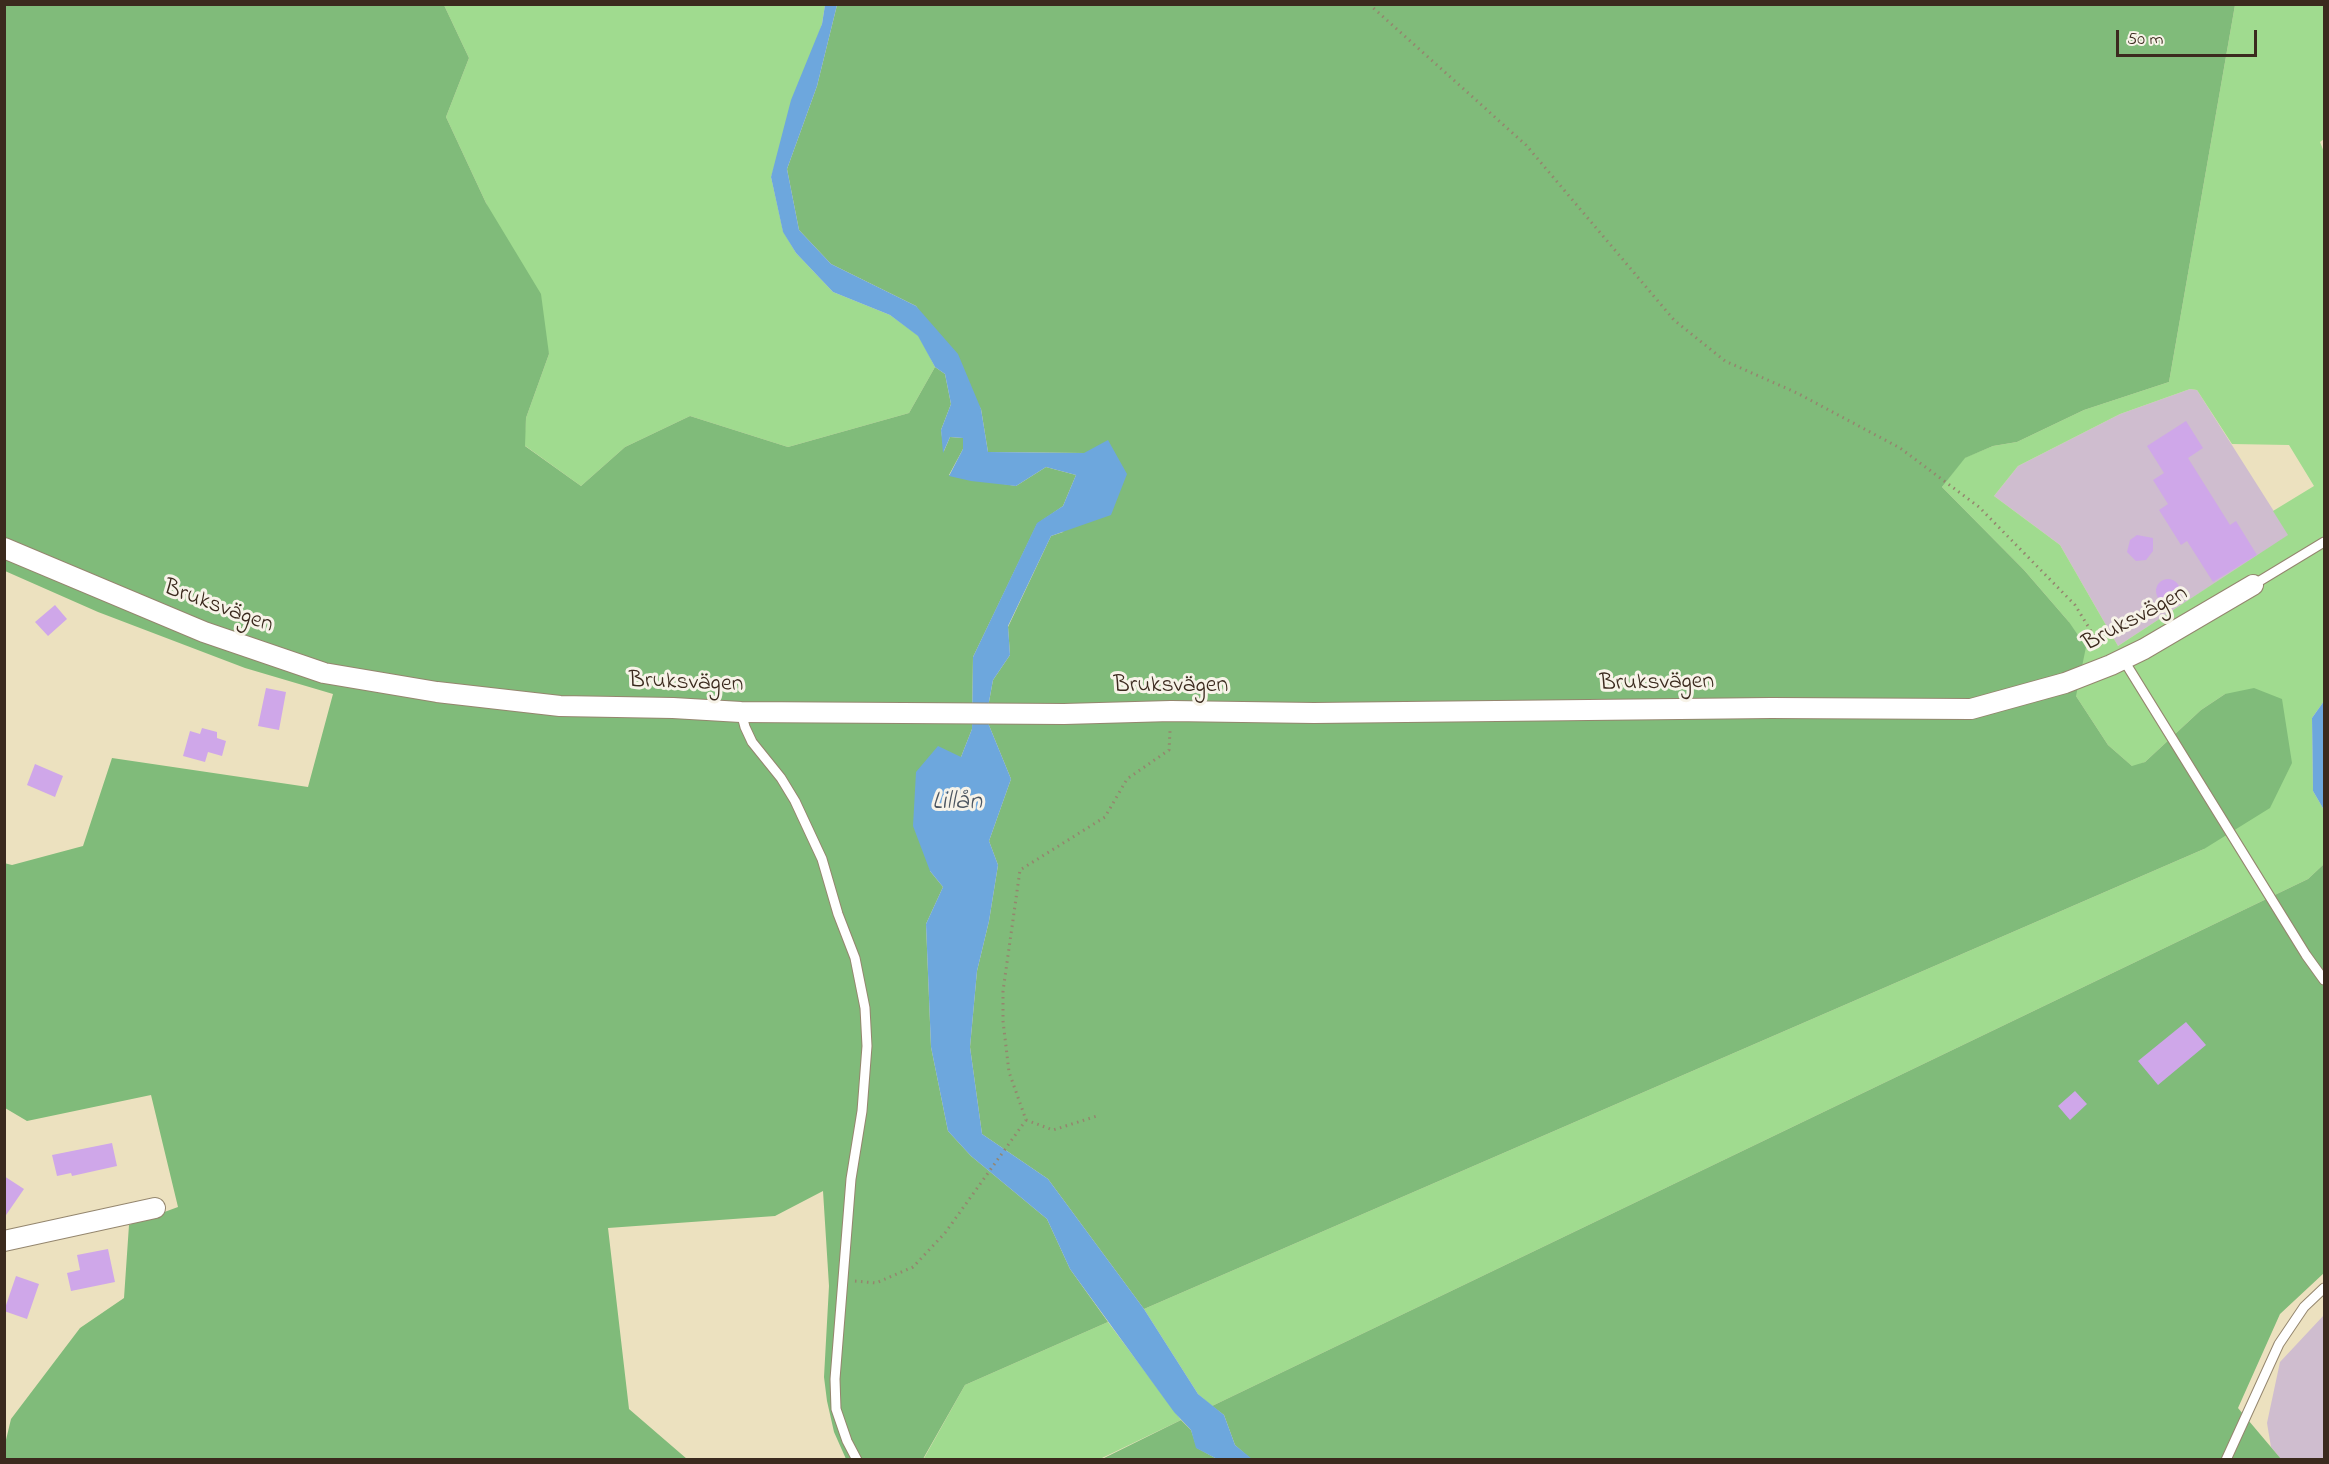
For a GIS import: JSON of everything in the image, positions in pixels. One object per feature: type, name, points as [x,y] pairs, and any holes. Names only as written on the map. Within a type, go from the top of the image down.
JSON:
[{"type":"street","name":"Bruksvägen","points":[[4,548],[204,632],[324,673],[437,692],[560,706],[741,712],[1064,714],[1171,711],[1314,713],[1771,708],[1971,709],[2065,684],[2117,662],[2144,649],[2253,585]]},
{"type":"street","points":[[4,1241],[154,1208]]},
{"type":"lane","name":"Bruksvägen","points":[[2253,585],[2325,542]]},
{"type":"lane","points":[[2117,662],[2306,955],[2325,980]]},
{"type":"lane","points":[[741,712],[752,742],[781,778],[795,801],[822,859],[838,914],[855,958],[866,1008],[867,1046],[862,1111],[851,1179],[835,1380],[836,1408],[847,1441],[857,1460]]},
{"type":"lane","points":[[2226,1460],[2279,1344],[2304,1307],[2325,1287]]},
{"type":"path","points":[[1369,4],[1526,145],[1674,320],[1725,361],[1797,393],[1900,448],[1979,507],[2075,605],[2117,662]]},
{"type":"path","points":[[1026,1120],[1009,1072],[1003,1021],[1003,991],[1020,870],[1105,818],[1127,779],[1169,750],[1171,711]]},
{"type":"path","points":[[1026,1120],[1053,1130],[1097,1116]]},
{"type":"path","points":[[844,1276],[854,1281],[876,1282],[913,1267],[945,1233],[1026,1120]]},
{"type":"shaded area","points":[[2190,389],[2197,390],[2289,535],[2118,646],[2060,545],[1994,496],[2018,466],[2120,414]]},
{"type":"shaded area","points":[[2324,1315],[2324,1459],[2281,1459],[2271,1447],[2267,1423],[2280,1362]]},
{"type":"green space","points":[[5,5],[444,5],[469,58],[446,117],[486,203],[541,294],[549,354],[526,418],[525,446],[581,486],[625,447],[690,416],[788,447],[909,413],[935,367],[945,374],[951,404],[941,430],[944,451],[950,437],[963,438],[963,449],[949,475],[1016,486],[1046,467],[1076,475],[1063,506],[1037,524],[973,657],[972,729],[961,757],[930,871],[943,887],[926,924],[931,1047],[948,1131],[971,1156],[1047,1219],[1070,1269],[1108,1322],[965,1385],[923,1459],[846,1459],[834,1432],[824,1377],[829,1286],[823,1191],[775,1216],[608,1228],[629,1409],[687,1459],[5,1459],[5,1444],[11,1419],[80,1328],[124,1298],[129,1225],[178,1207],[151,1095],[27,1121],[5,1108],[4,863],[12,865],[83,846],[112,758],[308,787],[333,694],[245,668],[98,612],[5,571]]},
{"type":"green space","points":[[444,5],[825,5],[822,24],[771,177],[783,231],[796,253],[833,292],[890,315],[919,336],[935,367],[909,413],[788,447],[690,416],[625,447],[581,486],[524,445],[526,418],[549,354],[486,203],[446,117],[469,58]]},
{"type":"green space","points":[[837,5],[2235,5],[2169,382],[2084,410],[2017,442],[1993,446],[1965,458],[1942,487],[2024,570],[2069,622],[2086,647],[2076,696],[2108,745],[2132,766],[2145,762],[2201,710],[2225,694],[2254,688],[2282,699],[2292,763],[2270,808],[2204,849],[1144,1309],[1048,1179],[982,1134],[970,1047],[977,971],[989,921],[998,865],[989,841],[1011,779],[986,718],[993,680],[1010,655],[1008,627],[1051,536],[1063,532],[1084,453],[988,452],[981,409],[916,306],[831,264],[799,230],[787,169],[817,86]]},
{"type":"green space","points":[[2235,5],[2324,5],[2324,139],[2320,142],[2324,152],[2324,701],[2312,718],[2313,791],[2324,810],[2324,864],[2308,879],[1212,1406],[1198,1394],[1144,1309],[2204,849],[2225,694],[2201,710],[2145,762],[2133,767],[2108,745],[2076,696],[2069,622],[2024,570],[1942,487],[1964,458],[1993,446],[2017,442],[2084,410],[2169,382]],"holes":[[[2190,389],[2197,390],[2232,444],[2289,445],[2314,486],[2273,511],[2288,535],[2118,646],[2060,545],[1994,496],[2018,466],[2120,414]]]},
{"type":"green space","points":[[2324,864],[2324,1273],[2280,1314],[2238,1408],[2281,1459],[1252,1460],[1235,1445],[1224,1415],[1212,1406],[2308,879]]},
{"type":"green space","points":[[1108,1322],[1181,1420],[1100,1459],[923,1460],[965,1385]]},
{"type":"green space","points":[[1181,1420],[1191,1430],[1197,1448],[1217,1459],[1100,1460]]},
{"type":"water","name":"Lillån","points":[[825,5],[837,5],[817,86],[787,169],[799,230],[831,264],[916,306],[958,354],[981,409],[988,452],[1084,453],[1108,440],[1127,474],[1111,515],[1051,536],[1008,626],[1010,655],[993,680],[986,718],[1011,779],[989,841],[998,865],[989,921],[977,971],[970,1047],[982,1134],[1048,1179],[1144,1309],[1198,1394],[1224,1415],[1235,1445],[1252,1459],[1217,1459],[1196,1448],[1191,1430],[1174,1412],[1070,1269],[1047,1219],[971,1156],[948,1131],[931,1047],[926,924],[943,887],[930,871],[913,826],[916,772],[938,746],[961,757],[972,729],[973,657],[1037,523],[1063,506],[1076,475],[1046,467],[1016,486],[949,476],[963,449],[963,438],[950,437],[943,453],[941,430],[951,404],[945,374],[935,367],[918,336],[890,315],[833,292],[796,253],[783,232],[771,177],[791,100],[822,24]]},
{"type":"water","points":[[2324,701],[2324,810],[2313,791],[2312,718]]},
{"type":"building","points":[[2186,421],[2203,448],[2188,458],[2230,525],[2236,521],[2257,555],[2213,582],[2187,541],[2181,545],[2159,510],[2168,504],[2153,480],[2164,473],[2147,446]]},
{"type":"building","points":[[2137,535],[2153,538],[2153,551],[2146,560],[2136,561],[2127,552],[2130,540]]},
{"type":"building","points":[[2168,579],[2177,582],[2180,591],[2177,600],[2168,603],[2159,600],[2156,591],[2159,582]]},
{"type":"building","points":[[55,605],[67,619],[48,636],[35,622]]},
{"type":"building","points":[[266,688],[286,692],[279,730],[258,726]]},
{"type":"building","points":[[202,728],[217,732],[217,738],[226,741],[222,756],[208,752],[205,762],[183,756],[190,731],[200,734]]},
{"type":"building","points":[[35,764],[63,776],[55,797],[27,785]]},
{"type":"building","points":[[2186,1022],[2206,1045],[2158,1085],[2138,1061]]},
{"type":"building","points":[[2075,1091],[2087,1104],[2070,1120],[2058,1106]]},
{"type":"building","points":[[112,1143],[117,1166],[72,1176],[71,1173],[57,1176],[52,1155]]},
{"type":"building","points":[[4,1176],[24,1189],[4,1218]]},
{"type":"building","points":[[108,1249],[115,1282],[71,1291],[67,1273],[80,1270],[77,1255]]},
{"type":"building","points":[[16,1276],[39,1284],[27,1319],[4,1311]]}]
